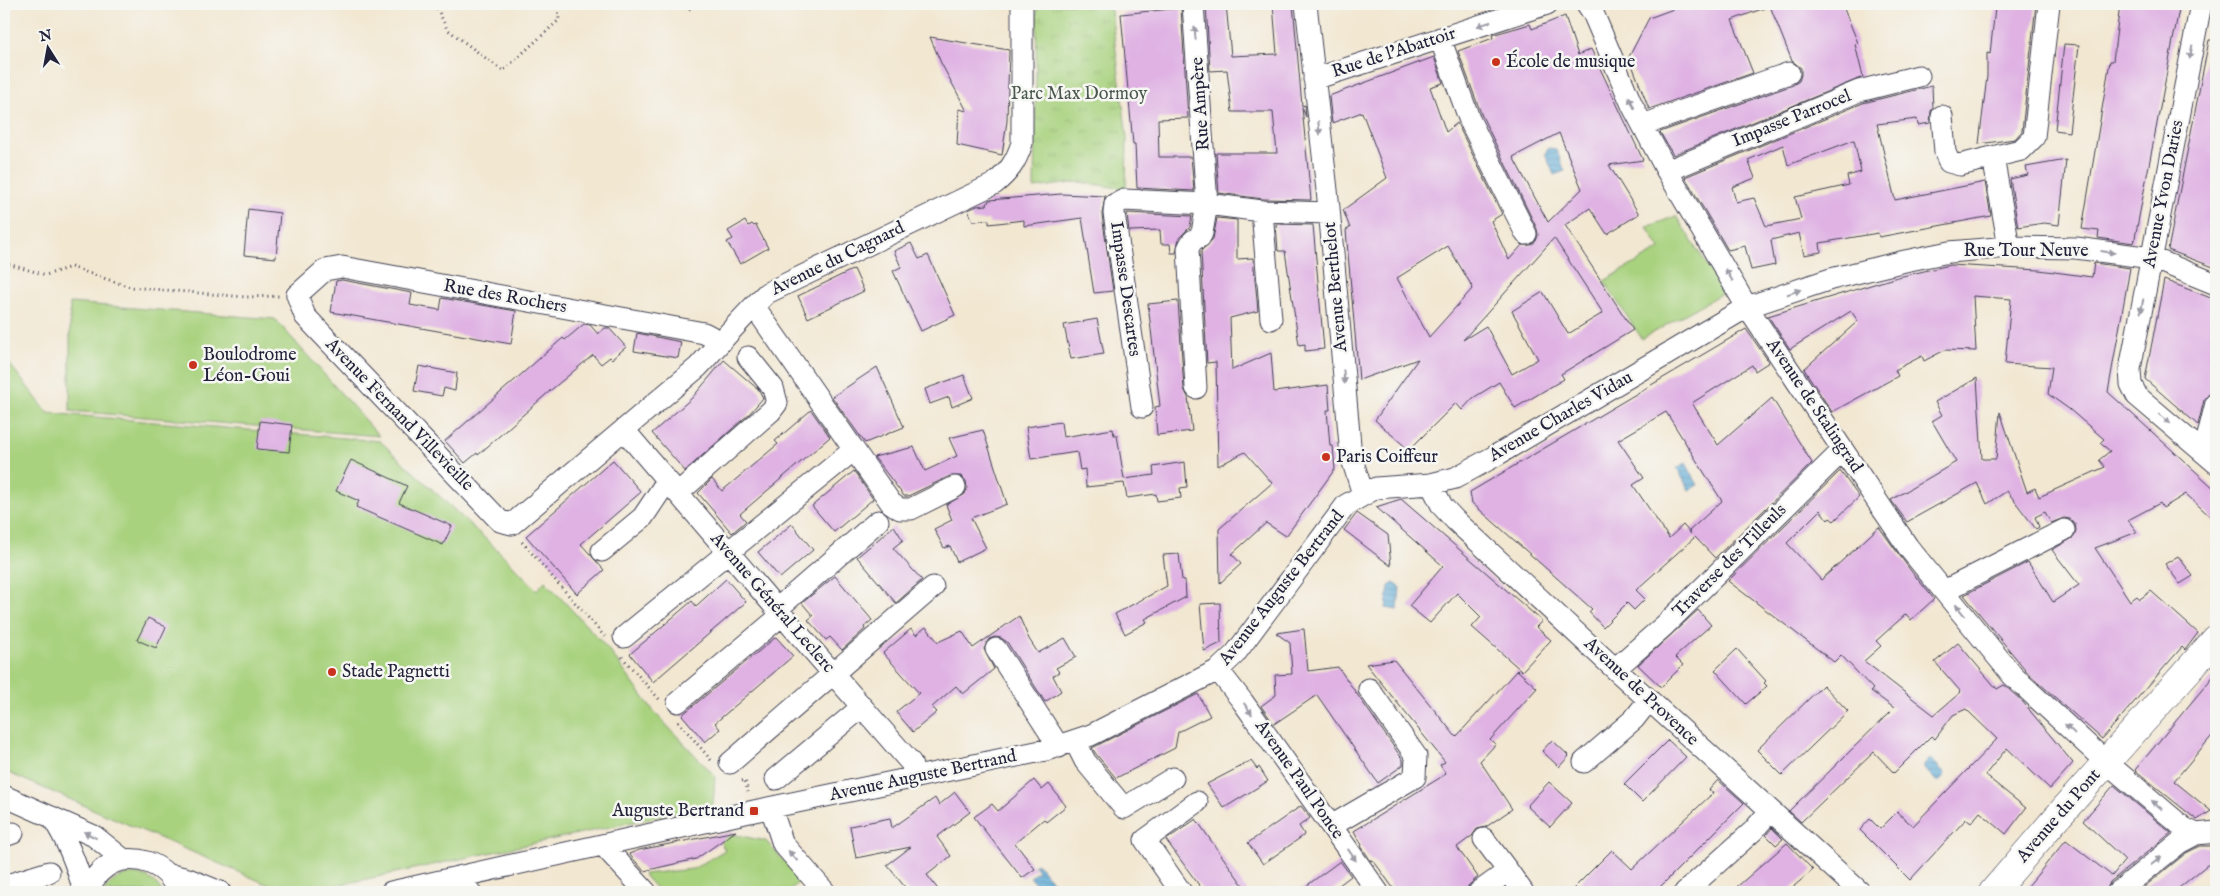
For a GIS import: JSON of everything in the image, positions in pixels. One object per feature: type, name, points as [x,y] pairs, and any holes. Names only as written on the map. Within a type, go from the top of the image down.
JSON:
[{"type":"main road","name":"Avenue du Pont","points":[[1993,892],[2216,639]]},
{"type":"street","name":"Avenue du Cagnard","points":[[512,524],[698,367],[767,293],[994,184],[1006,175],[1016,162],[1022,143],[1022,4]]},
{"type":"street","name":"Rue Ampère","points":[[1193,4],[1207,204],[1202,233],[1200,237],[1195,238],[1191,242],[1188,249],[1196,388]]},
{"type":"street","name":"Rue de l'Abattoir","points":[[1306,4],[1314,79],[1547,4]]},
{"type":"street","points":[[1942,116],[1945,152],[1949,162],[1960,165],[2021,150],[2034,137],[2049,4]]},
{"type":"street","name":"Avenue Yvon Daries","points":[[2201,4],[2130,369],[2131,384],[2137,396],[2210,457]]},
{"type":"street","name":"Avenue de Stalingrad","points":[[1595,7],[1632,105],[1667,171],[1747,307],[1908,547],[2013,676],[2106,762],[2184,828],[2210,831]]},
{"type":"street","points":[[1440,38],[1470,121],[1526,234]]},
{"type":"street","points":[[1643,125],[1789,73]]},
{"type":"street","name":"Impasse Parrocel","points":[[1667,171],[1860,91],[1919,76]]},
{"type":"street","name":"Avenue Berthelot","points":[[1314,79],[1330,213],[1351,456],[1363,494]]},
{"type":"street","points":[[1993,158],[2009,247]]},
{"type":"street","name":"Impasse Descartes","points":[[1142,407],[1114,208],[1115,204],[1124,200],[1207,204]]},
{"type":"street","points":[[1207,204],[1262,211],[1330,213]]},
{"type":"street","points":[[1262,211],[1271,320]]},
{"type":"street","name":"Rue Tour Neuve","points":[[1747,307],[1831,279],[1905,261],[1949,252],[2009,247],[2076,248],[2152,258],[2216,284]]},
{"type":"street","name":"Rue des Rochers","points":[[297,295],[326,270],[342,268],[704,333],[721,342]]},
{"type":"street","name":"Avenue Fernand Villevieille","points":[[297,295],[305,316],[500,520],[512,524]]},
{"type":"street","points":[[754,306],[891,503],[900,509],[911,509],[955,487]]},
{"type":"street","name":"Avenue Charles Vidau","points":[[1363,494],[1376,488],[1431,484],[1455,478],[1747,307]]},
{"type":"street","points":[[602,551],[643,517],[673,487],[771,411],[777,403],[773,388],[748,357]]},
{"type":"street","points":[[2210,457],[2216,403]]},
{"type":"street","name":"Avenue Général Leclerc","points":[[624,430],[779,612],[911,762],[915,778]]},
{"type":"street","name":"Traverse des Tilleuls","points":[[1615,669],[1665,625],[1843,450]]},
{"type":"street","points":[[616,643],[845,457]]},
{"type":"street","name":"Avenue de Provence","points":[[1431,484],[1442,506],[1455,520],[1770,810],[1846,888]]},
{"type":"street","name":"Avenue Auguste Bertrand","points":[[391,892],[463,885],[603,845],[1067,744],[1218,670],[1235,654],[1346,505],[1363,494]]},
{"type":"street","points":[[670,706],[779,612],[878,521]]},
{"type":"street","points":[[1944,590],[2064,530]]},
{"type":"street","points":[[728,771],[933,587]]},
{"type":"street","points":[[996,649],[1067,744],[1085,761],[1124,808],[1173,778]]},
{"type":"street","name":"Avenue Paul Ponce","points":[[1218,670],[1243,702],[1378,892]]},
{"type":"street","points":[[1331,826],[1415,777],[1416,756],[1369,689]]},
{"type":"street","points":[[1584,762],[1634,719],[1649,700]]},
{"type":"street","points":[[776,779],[862,707]]},
{"type":"street","points":[[4,796],[94,836],[124,860]]},
{"type":"street","points":[[1181,892],[1145,840],[1197,802]]},
{"type":"street","points":[[771,808],[783,844],[825,892]]},
{"type":"street","points":[[1685,892],[1753,831],[1770,810]]},
{"type":"street","points":[[52,818],[65,838],[86,892]]},
{"type":"street","points":[[2118,892],[2178,843],[2210,831]]},
{"type":"street","points":[[1484,839],[1523,892]]},
{"type":"street","points":[[603,845],[646,892]]},
{"type":"street","points":[[86,892],[93,879],[107,866],[124,860],[140,860],[155,865],[172,883],[188,879],[220,892]]},
{"type":"street","points":[[1478,892],[1508,870]]},
{"type":"street","points":[[4,886],[49,872]]},
{"type":"path","points":[[435,4],[447,29],[503,71],[559,20],[558,4]]},
{"type":"path","points":[[689,9],[695,4]]},
{"type":"path","points":[[4,262],[46,275],[71,267],[130,287],[244,297],[297,295]]},
{"type":"path","points":[[512,524],[520,540],[616,643],[728,771],[745,780]]},
{"type":"green space","name":"Parc Max Dormoy","points":[[1037,4],[1110,4],[1127,137],[1126,189],[1079,182],[1034,188]]},
{"type":"green space","points":[[1676,216],[1724,292],[1642,339],[1604,281],[1660,249],[1647,227]]},
{"type":"green space","name":"Boulodrome Léon-Goui","points":[[70,303],[275,319],[379,436],[70,411]]},
{"type":"green space","points":[[4,357],[48,413],[380,441],[504,556],[537,590],[545,581],[608,649],[655,713],[715,776],[713,805],[306,892],[285,892],[4,771]]},
{"type":"green space","points":[[726,833],[766,841],[801,880],[788,892],[659,892],[643,874],[693,869],[725,850],[718,838]]},
{"type":"green space","points":[[132,874],[150,879],[157,884],[162,892],[104,892],[115,880]]},
{"type":"water","points":[[1549,148],[1556,149],[1565,171],[1554,175],[1545,153]]},
{"type":"water","points":[[1686,463],[1698,485],[1689,490],[1677,468]]},
{"type":"water","points":[[1394,583],[1400,587],[1398,610],[1386,608],[1389,586]]},
{"type":"water","points":[[1928,760],[1932,760],[1945,773],[1940,781],[1936,781],[1924,768],[1924,764]]},
{"type":"water","points":[[1037,863],[1061,892],[1043,892],[1030,877],[1038,871],[1034,865]]},
{"type":"building","points":[[1206,4],[1226,4],[1231,56],[1277,54],[1273,4],[1293,4],[1302,106],[1305,105],[1306,117],[1302,107],[1311,200],[1263,199],[1219,193],[1216,153],[1277,153],[1273,112],[1232,112],[1227,70],[1210,71]]},
{"type":"building","points":[[1687,4],[1842,4],[1858,43],[1855,44],[1863,77],[1673,155],[1660,132],[1793,85],[1799,81],[1801,75],[1801,68],[1792,61],[1770,6],[1732,20],[1753,73],[1649,109],[1629,57],[1649,18]]},
{"type":"building","points":[[1999,4],[2036,4],[2022,131],[2015,139],[1979,144],[1987,76],[1987,53],[1990,54],[1995,8],[1998,8]]},
{"type":"building","points":[[2120,4],[2180,4],[2134,243],[2098,238],[2099,231],[2082,229],[2110,61],[2113,61]]},
{"type":"building","points":[[1181,8],[1188,118],[1158,119],[1159,157],[1191,157],[1194,191],[1137,188],[1135,144],[1133,144],[1121,14]]},
{"type":"building","points":[[1565,16],[1578,55],[1591,49],[1643,160],[1609,165],[1639,214],[1607,234],[1590,208],[1565,225],[1633,330],[1561,374],[1564,379],[1515,408],[1499,382],[1473,398],[1462,410],[1456,403],[1409,450],[1375,420],[1418,359],[1359,380],[1346,230],[1350,228],[1343,210],[1387,178],[1362,112],[1332,123],[1329,96],[1434,57],[1443,83],[1430,87],[1446,132],[1457,123],[1502,214],[1491,221],[1509,260],[1522,245],[1531,245],[1536,241],[1537,229],[1482,116],[1458,51],[1493,38],[1492,35],[1530,24],[1532,29]],"holes":[[[1559,133],[1582,189],[1548,222],[1513,157]],[[1554,238],[1603,313],[1568,334],[1543,292],[1512,311],[1538,359],[1512,374],[1486,326],[1463,340]],[[1448,246],[1473,288],[1429,337],[1397,278]]]},
{"type":"building","points":[[930,37],[1009,50],[1007,121],[1002,155],[957,145],[959,109],[967,111],[941,63]]},
{"type":"building","points":[[2209,40],[2216,40],[2216,268],[2168,250]]},
{"type":"building","points":[[2064,44],[2079,45],[2069,132],[2055,130]]},
{"type":"building","points":[[1932,86],[1933,108],[1930,123],[1918,125],[1917,119],[1877,124],[1895,200],[1985,182],[1991,216],[1879,237],[1878,233],[1820,243],[1821,252],[1804,255],[1799,233],[1771,240],[1775,265],[1751,270],[1745,246],[1728,250],[1685,177],[1863,103]],"holes":[[[1854,140],[1861,172],[1847,176],[1849,185],[1795,197],[1801,219],[1766,226],[1754,198],[1736,202],[1732,187],[1755,178],[1748,160],[1783,145],[1788,165]]]},
{"type":"building","points":[[2066,160],[2059,225],[2044,223],[2018,227],[2010,179],[2028,175],[2026,167]]},
{"type":"building","points":[[1061,194],[1105,196],[1102,215],[1113,291],[1094,293],[1082,218],[1024,226],[1024,220],[989,224],[989,220],[973,221],[968,210],[977,206],[987,205],[989,200]]},
{"type":"building","points":[[248,209],[280,213],[276,258],[244,255]]},
{"type":"building","points":[[1127,213],[1192,216],[1190,227],[1179,238],[1176,253],[1171,253],[1170,244],[1161,244],[1160,230],[1129,231]]},
{"type":"building","points":[[1217,218],[1237,220],[1237,259],[1253,258],[1258,311],[1230,318],[1232,370],[1271,353],[1274,392],[1328,385],[1330,410],[1327,410],[1330,446],[1333,446],[1335,469],[1286,536],[1266,523],[1232,554],[1241,564],[1220,583],[1219,529],[1272,483],[1245,452],[1218,466],[1216,362],[1207,363],[1201,251],[1213,239]]},
{"type":"building","points":[[745,221],[748,226],[756,225],[768,248],[740,264],[727,242],[733,239],[728,231]]},
{"type":"building","points":[[1276,224],[1313,225],[1324,349],[1305,351],[1305,344],[1299,345],[1285,251],[1278,251]]},
{"type":"building","points":[[911,243],[919,259],[928,255],[955,315],[921,331],[893,271],[901,267],[894,251]]},
{"type":"building","points":[[2094,263],[2130,268],[2108,392],[2216,490],[2216,522],[2186,494],[2163,508],[2160,503],[2128,520],[2137,532],[2095,548],[2130,601],[2137,596],[2140,599],[2151,591],[2198,633],[2185,650],[2182,647],[2102,739],[2029,674],[1964,595],[2028,562],[2053,602],[2079,585],[2052,550],[2074,537],[2075,524],[2070,519],[2064,518],[2051,523],[2045,512],[2035,517],[2039,527],[2036,529],[2007,491],[1987,504],[1977,483],[1907,522],[1891,500],[1956,462],[1932,421],[1942,415],[1935,402],[1977,378],[1982,459],[1996,459],[2000,412],[2027,492],[2035,488],[2039,497],[2105,467],[2099,460],[2110,451],[2100,443],[2104,439],[2048,394],[2052,367],[2005,364],[2011,299],[1973,296],[1976,351],[1945,350],[1924,361],[1922,356],[1895,370],[1898,376],[1832,412],[1804,369],[1858,321],[1851,311],[1790,349],[1768,316],[1894,278],[1950,265],[2039,270],[2092,277]]},
{"type":"building","points":[[854,269],[864,291],[808,318],[798,296]]},
{"type":"building","points":[[342,280],[412,293],[410,305],[440,310],[442,298],[516,311],[511,344],[331,312],[336,281]]},
{"type":"building","points":[[2164,280],[2216,300],[2216,372],[2211,392],[2204,400],[2198,425],[2145,379]]},
{"type":"building","points":[[1178,301],[1184,389],[1188,397],[1192,431],[1157,435],[1155,407],[1160,406],[1148,304]]},
{"type":"building","points":[[1097,319],[1104,354],[1071,359],[1064,325]]},
{"type":"building","points":[[584,324],[590,325],[598,334],[605,328],[609,328],[626,347],[612,359],[610,357],[601,364],[593,355],[478,455],[477,453],[465,463],[445,441],[563,338],[565,340]]},
{"type":"building","points":[[1746,329],[1769,362],[1755,371],[1752,365],[1692,403],[1718,445],[1772,398],[1812,463],[1715,558],[1695,537],[1636,590],[1645,599],[1634,610],[1627,603],[1603,627],[1589,612],[1592,609],[1472,503],[1470,492]],"holes":[[[1666,412],[1722,501],[1689,531],[1691,534],[1683,525],[1669,538],[1633,485],[1644,478],[1618,440]]]},
{"type":"building","points":[[637,333],[681,342],[678,358],[634,351]]},
{"type":"building","points":[[724,360],[759,390],[763,398],[750,413],[685,471],[652,433],[692,398]]},
{"type":"building","points":[[419,366],[457,373],[455,391],[444,388],[442,396],[414,391]]},
{"type":"building","points":[[877,367],[904,427],[865,443],[832,397]]},
{"type":"building","points":[[964,375],[973,398],[952,407],[949,397],[930,404],[925,389]]},
{"type":"building","points":[[811,410],[830,437],[740,514],[746,521],[732,533],[698,493],[712,479],[722,491],[778,444],[775,441]]},
{"type":"building","points":[[260,421],[292,425],[289,452],[257,449]]},
{"type":"building","points":[[1061,422],[1063,437],[1113,429],[1114,435],[1117,435],[1124,479],[1154,475],[1153,467],[1185,462],[1187,487],[1180,488],[1181,498],[1157,501],[1156,494],[1127,498],[1124,483],[1086,487],[1085,469],[1080,470],[1077,452],[1031,459],[1026,427]]},
{"type":"building","points":[[983,430],[1007,504],[971,518],[986,548],[957,562],[950,546],[944,548],[934,529],[952,520],[946,505],[965,494],[967,488],[966,481],[961,476],[950,476],[908,496],[904,496],[874,457],[914,447],[925,471],[957,456],[949,438]]},
{"type":"building","points":[[351,460],[407,486],[399,503],[452,526],[443,545],[356,507],[359,501],[336,491]]},
{"type":"building","points":[[613,460],[641,492],[581,544],[604,570],[577,594],[526,536]]},
{"type":"building","points":[[854,471],[873,499],[834,532],[812,506]]},
{"type":"building","points":[[1840,471],[1859,497],[1834,521],[1830,518],[1828,520],[1820,510],[1787,543],[1821,580],[1879,527],[1934,599],[1911,620],[1906,614],[1876,641],[1881,646],[1864,661],[1934,715],[1961,692],[1935,662],[1958,643],[1997,689],[2004,685],[2022,701],[2073,763],[2050,789],[2007,748],[1985,775],[2026,808],[2006,834],[1980,812],[1971,823],[1966,819],[1910,880],[1860,830],[1870,819],[1880,829],[1897,812],[1913,826],[1997,739],[1966,709],[1953,715],[1935,739],[1931,736],[1894,773],[1874,752],[1801,822],[1789,811],[1894,708],[1871,691],[1873,689],[1841,655],[1834,662],[1728,581]]},
{"type":"building","points":[[1401,499],[1542,621],[1536,627],[1551,640],[1522,671],[1472,627],[1481,617],[1457,593],[1430,623],[1409,606],[1443,566],[1376,507]]},
{"type":"building","points":[[1357,513],[1388,535],[1391,566],[1344,530]]},
{"type":"building","points":[[792,524],[813,550],[780,578],[758,552]]},
{"type":"building","points":[[894,526],[903,540],[893,548],[922,580],[896,603],[857,557]]},
{"type":"building","points":[[1179,554],[1182,580],[1185,580],[1186,597],[1145,619],[1147,622],[1125,634],[1115,614],[1167,586],[1163,555]]},
{"type":"building","points":[[2178,556],[2193,576],[2180,584],[2165,564]]},
{"type":"building","points":[[835,576],[872,620],[842,650],[830,637],[826,640],[808,620],[813,616],[802,603]]},
{"type":"building","points":[[726,579],[746,602],[653,682],[630,654],[692,601],[696,606]]},
{"type":"building","points":[[1220,603],[1221,643],[1204,651],[1200,604]]},
{"type":"building","points":[[1698,610],[1711,625],[1675,657],[1683,665],[1661,687],[1638,665]]},
{"type":"building","points":[[1019,616],[1029,639],[1038,653],[1065,638],[1076,657],[1056,668],[1059,672],[1053,676],[1061,691],[1045,702],[1007,642],[995,637],[989,639],[984,649],[994,669],[963,694],[956,686],[932,707],[937,712],[913,732],[896,712],[919,693],[883,653],[911,629],[916,635],[926,627],[938,642],[962,631],[973,648]]},
{"type":"building","points":[[148,618],[166,627],[156,648],[137,640]]},
{"type":"building","points":[[1304,629],[1308,671],[1338,667],[1403,760],[1403,765],[1378,783],[1317,695],[1274,724],[1261,706],[1276,695],[1275,675],[1292,674],[1290,643],[1276,633]]},
{"type":"building","points":[[776,637],[793,656],[715,723],[720,729],[705,742],[682,715]]},
{"type":"building","points":[[1737,649],[1766,681],[1764,683],[1767,686],[1746,704],[1715,670]]},
{"type":"building","points":[[1394,660],[1456,737],[1517,670],[1537,688],[1490,740],[1496,744],[1480,761],[1512,809],[1486,827],[1477,829],[1472,836],[1457,847],[1478,877],[1468,886],[1467,892],[1396,892],[1373,860],[1371,861],[1354,831],[1446,774],[1440,765],[1445,762],[1366,664]]},
{"type":"building","points":[[2216,673],[2216,731],[2174,781],[2211,811],[2197,820],[2135,770]]},
{"type":"building","points":[[1823,685],[1848,711],[1782,775],[1757,750]]},
{"type":"building","points":[[1198,694],[1210,716],[1178,732],[1175,748],[1116,778],[1092,748]]},
{"type":"building","points":[[1552,740],[1569,756],[1559,767],[1542,751]]},
{"type":"building","points":[[1668,740],[1686,757],[1642,802],[1624,784]]},
{"type":"building","points":[[1251,761],[1257,769],[1259,767],[1268,781],[1224,808],[1207,784]]},
{"type":"building","points":[[1034,780],[1042,790],[1049,784],[1066,806],[1046,822],[1044,819],[1015,843],[1035,869],[1022,878],[974,817],[992,804],[998,811]]},
{"type":"building","points":[[1718,780],[1744,803],[1655,892],[1570,892],[1612,850],[1632,869],[1713,793],[1709,790]]},
{"type":"building","points":[[1549,782],[1572,803],[1550,827],[1527,806]]},
{"type":"building","points":[[2114,785],[2171,833],[2110,882],[2106,892],[2023,892],[2066,840],[2112,876],[2125,860],[2083,821]]},
{"type":"building","points":[[955,792],[970,812],[937,837],[951,856],[927,875],[940,892],[909,892],[887,865],[911,847],[856,858],[850,826],[890,818],[892,828],[935,798],[939,805]]},
{"type":"building","points":[[1301,806],[1310,818],[1299,826],[1304,834],[1303,836],[1263,864],[1248,843]]},
{"type":"building","points":[[1196,819],[1248,892],[1204,892],[1166,840]]},
{"type":"building","points":[[1772,828],[1783,839],[1776,845],[1766,835]]},
{"type":"building","points":[[736,831],[696,859],[644,871],[629,854],[639,850]]},
{"type":"building","points":[[1787,843],[1813,870],[1787,892],[1731,892]]},
{"type":"building","points":[[2200,846],[2216,846],[2216,865],[2207,865],[2174,892],[2138,892],[2186,853]]},
{"type":"building","points":[[1340,861],[1351,876],[1330,892],[1298,892]]},
{"type":"place","name":"École de musique","points":[[1496,62]]},
{"type":"place","name":"Boulodrome Léon-Goui","points":[[193,365]]},
{"type":"place","name":"Paris Coiffeur","points":[[1326,457]]},
{"type":"place","name":"Stade Pagnetti","points":[[332,672]]},
{"type":"place","name":"Auguste Bertrand","points":[[754,811]]}]
